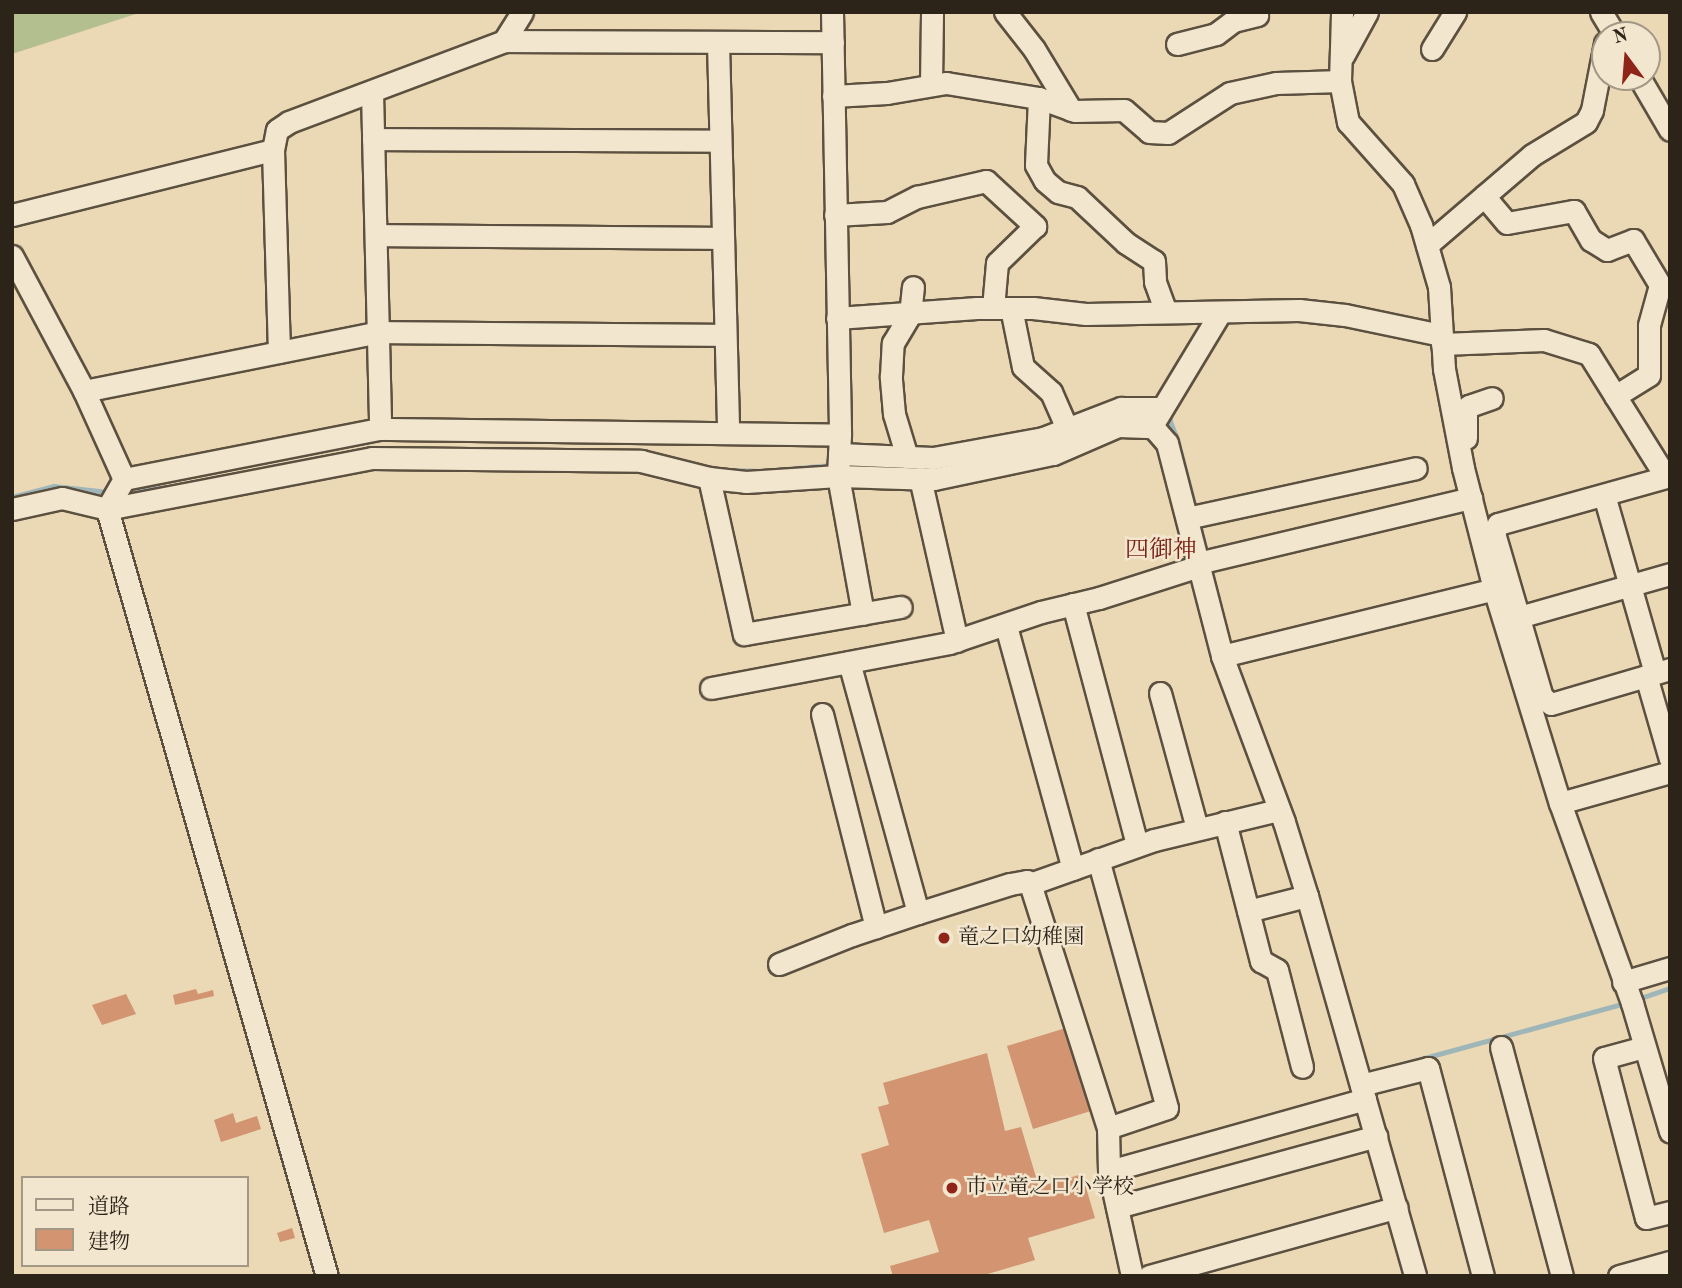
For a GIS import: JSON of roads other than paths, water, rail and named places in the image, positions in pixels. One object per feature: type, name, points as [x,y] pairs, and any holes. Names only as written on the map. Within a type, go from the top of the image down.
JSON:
[{"type":"street","points":[[504,41],[522,12]]},
{"type":"street","points":[[832,12],[838,476],[863,614]]},
{"type":"street","points":[[931,85],[932,12]]},
{"type":"street","points":[[1005,12],[1034,49],[1071,110]]},
{"type":"street","points":[[1177,44],[1216,34],[1233,22],[1258,15],[1257,12]]},
{"type":"street","points":[[1342,12],[1340,71],[1349,122],[1403,184],[1427,245],[1438,287],[1442,340],[1463,468],[1494,589],[1560,803],[1628,994],[1670,1131]]},
{"type":"street","points":[[1340,71],[1367,12]]},
{"type":"street","points":[[1432,49],[1455,12]]},
{"type":"street","points":[[279,352],[273,150],[278,130],[289,122],[504,41],[832,42]]},
{"type":"street","points":[[718,43],[728,433]]},
{"type":"street","points":[[833,96],[887,93],[946,83],[1039,99],[1071,110],[1125,110],[1149,132],[1168,133],[1230,93],[1340,71]]},
{"type":"street","points":[[1427,245],[1532,155],[1586,122],[1592,110],[1596,91]]},
{"type":"street","points":[[1647,91],[1670,130]]},
{"type":"street","points":[[372,92],[380,429]]},
{"type":"street","points":[[1039,99],[1035,165],[1045,181],[1058,192],[1077,197],[1126,243],[1154,261],[1155,282],[1165,310]]},
{"type":"street","points":[[373,139],[720,141]]},
{"type":"street","points":[[12,215],[273,150]]},
{"type":"street","points":[[835,215],[887,212],[917,197],[986,181],[1035,226],[997,264],[1002,308],[1023,367],[1051,392],[1071,437]]},
{"type":"street","points":[[1484,196],[1507,223],[1574,211],[1591,240],[1606,250],[1633,240],[1660,285],[1649,325],[1649,376],[1615,396]]},
{"type":"street","points":[[376,235],[722,238]]},
{"type":"street","points":[[12,256],[84,391],[124,479]]},
{"type":"street","points":[[907,457],[894,414],[891,376],[893,343],[910,315],[913,287]]},
{"type":"street","points":[[837,318],[1002,308],[1086,314],[1165,310],[1220,313],[1299,310],[1345,315],[1442,340],[1544,340],[1589,354],[1668,476],[1498,524],[1494,533],[1542,696],[1551,704],[1657,673]]},
{"type":"street","points":[[1157,417],[1220,313]]},
{"type":"street","points":[[84,391],[378,331],[725,335]]},
{"type":"street","points":[[1463,468],[1466,412],[1469,406],[1492,398]]},
{"type":"street","points":[[12,509],[62,498],[107,509],[372,458],[641,461],[709,478],[746,482],[838,476],[934,479],[1054,454],[1101,413],[1121,408],[1157,417]]},
{"type":"street","points":[[1157,417],[1195,516],[1204,562],[1230,654],[1307,896],[1415,1276]]},
{"type":"street","points":[[327,1276],[107,509],[124,479],[380,429],[728,433],[839,445],[907,457],[933,458],[1042,438],[1071,437]]},
{"type":"street","points":[[1195,516],[1416,468]]},
{"type":"street","points":[[709,478],[744,634],[901,607]]},
{"type":"street","points":[[920,478],[957,640]]},
{"type":"street","points":[[1604,495],[1657,673],[1670,759]]},
{"type":"street","points":[[711,688],[957,640],[1204,562],[1471,498]]},
{"type":"street","points":[[1519,617],[1670,573]]},
{"type":"street","points":[[1230,654],[1494,589]]},
{"type":"street","points":[[1073,604],[1137,845]]},
{"type":"street","points":[[1006,626],[1073,869]]},
{"type":"street","points":[[849,662],[918,913]]},
{"type":"street","points":[[1160,693],[1197,828]]},
{"type":"street","points":[[822,714],[876,927]]},
{"type":"street","points":[[1560,803],[1670,772]]},
{"type":"street","points":[[1030,884],[1137,845],[1278,810]]},
{"type":"street","points":[[1225,822],[1261,961],[1277,970],[1302,1067]]},
{"type":"street","points":[[1098,859],[1167,1108],[1108,1128]]},
{"type":"street","points":[[779,964],[876,927],[1027,881],[1108,1128],[1109,1171],[1132,1276]]},
{"type":"street","points":[[1248,911],[1307,896]]},
{"type":"street","points":[[1628,994],[1670,968]]},
{"type":"street","points":[[1501,1047],[1562,1276]]},
{"type":"street","points":[[1644,1047],[1604,1058],[1646,1217],[1670,1212]]},
{"type":"street","points":[[1109,1171],[1363,1092],[1428,1068],[1483,1276]]},
{"type":"street","points":[[1116,1207],[1376,1136]]},
{"type":"street","points":[[1149,1276],[1397,1207]]},
{"type":"street","points":[[1619,1276],[1670,1262]]},
{"type":"waterway","points":[[1164,419],[1170,420],[1178,441],[1196,510]]},
{"type":"waterway","points":[[265,468],[318,458]]},
{"type":"waterway","points":[[775,470],[832,465]]},
{"type":"waterway","points":[[733,470],[756,471]]},
{"type":"waterway","points":[[12,497],[54,486],[108,492]]},
{"type":"waterway","points":[[123,493],[167,487]]},
{"type":"waterway","points":[[1199,522],[1207,554]]},
{"type":"waterway","points":[[1210,566],[1224,622]]},
{"type":"waterway","points":[[1235,661],[1242,679]]},
{"type":"waterway","points":[[1305,855],[1337,964]]},
{"type":"waterway","points":[[1638,999],[1670,988]]},
{"type":"waterway","points":[[1395,1066],[1626,1003]]},
{"type":"place","name":"竜之口幼稚園","points":[[944,938]]},
{"type":"place","name":"市立竜之口小学校","points":[[952,1188]]},
{"type":"district","name":"四御神","points":[[1161,552]]}]
